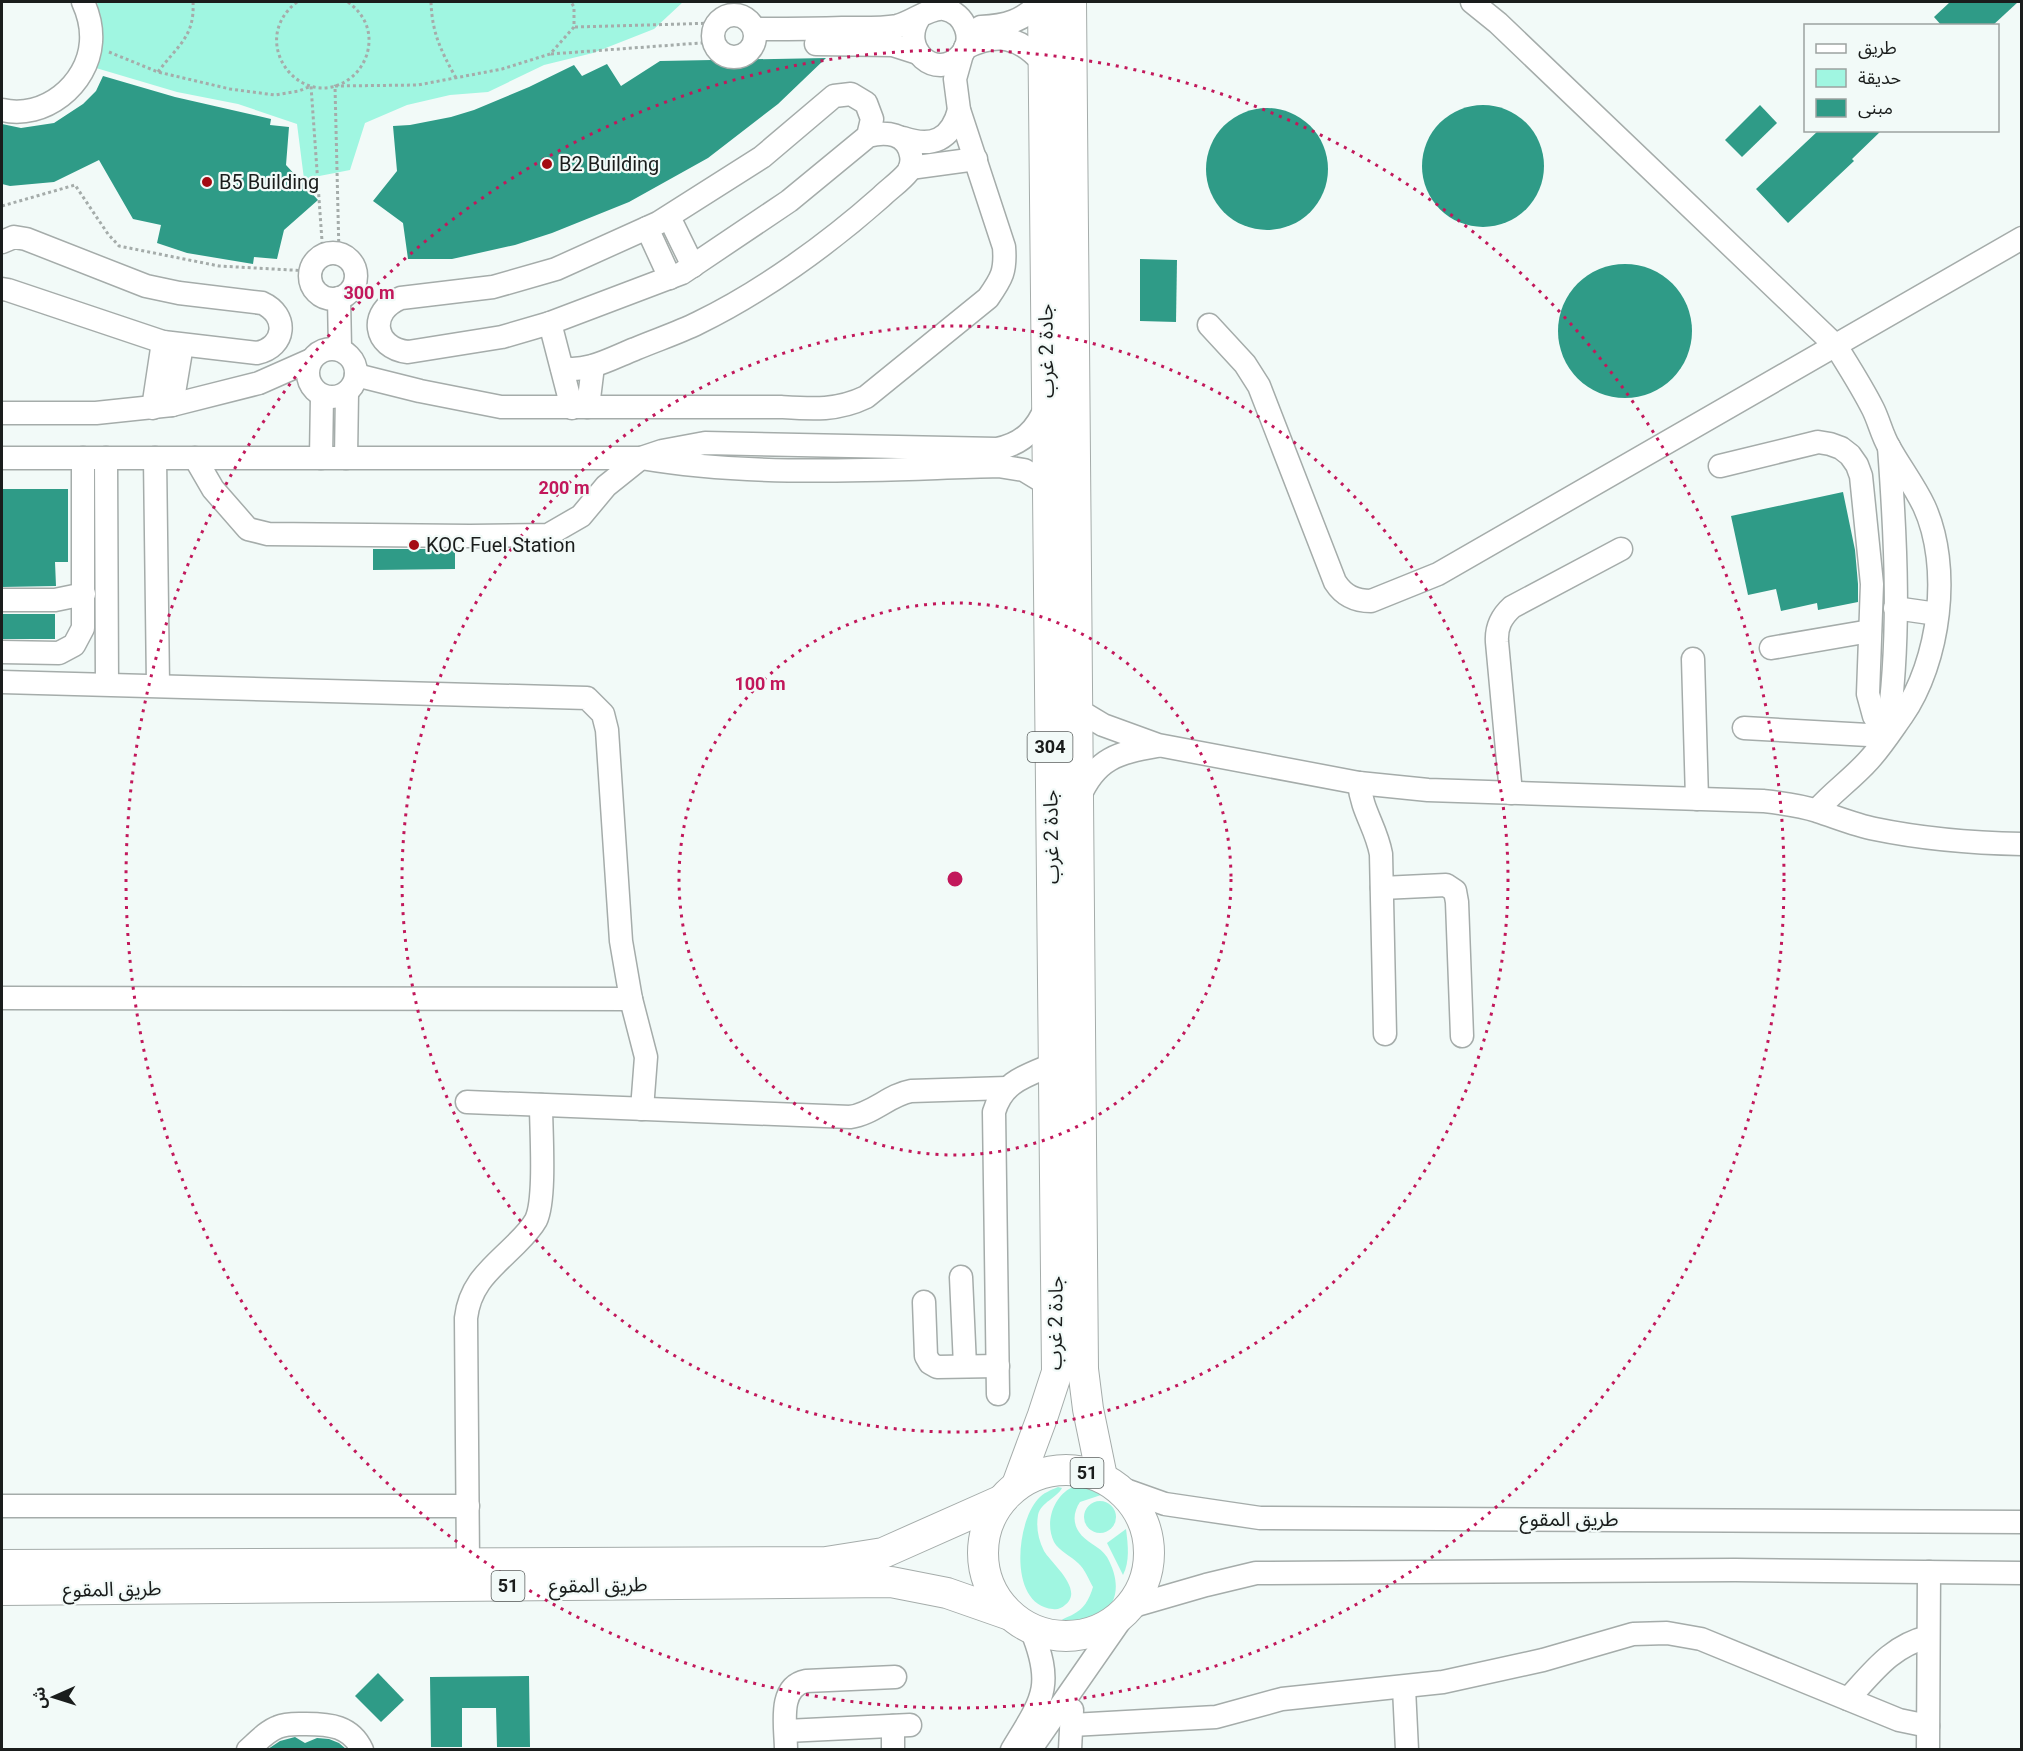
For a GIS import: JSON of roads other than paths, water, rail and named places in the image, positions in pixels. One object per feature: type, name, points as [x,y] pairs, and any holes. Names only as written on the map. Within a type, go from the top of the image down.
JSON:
[{"type":"main road","name":"جادة 2 غرب","points":[[1009,1493],[1044,1415],[1057,1372],[1042,2]]},
{"type":"main road","name":"جادة 2 غرب","points":[[1071,2],[1083,1369],[1088,1409],[1111,1483]]},
{"type":"main road","name":"51","points":[[1009,1493],[1043,1472],[1073,1469],[1111,1483],[1137,1508],[1147,1533],[1149,1559],[1143,1584],[1128,1609],[1102,1629],[1081,1635],[1059,1637],[1021,1622]]},
{"type":"main road","name":"طريق المقوع","points":[[2,1565],[826,1562],[883,1553],[1009,1493]]},
{"type":"main road","points":[[1009,1493],[988,1523],[983,1548],[985,1573],[995,1596],[1021,1622]]},
{"type":"main road","name":"طريق المقوع","points":[[2,1590],[891,1582],[947,1593],[1021,1622]]},
{"type":"street","points":[[2,110],[21,112],[36,109],[62,96],[82,73],[91,45],[91,30],[83,2]]},
{"type":"street","points":[[964,31],[1010,24],[1023,18],[1042,2]]},
{"type":"street","points":[[1472,2],[1507,31],[1836,346],[1857,378],[1889,447],[1909,476],[1925,508],[1935,542],[1939,578],[1937,614],[1926,667],[1903,715],[1870,759],[1817,810]]},
{"type":"street","points":[[259,383],[316,389],[335,397],[352,383],[420,391],[501,407],[781,406],[821,409],[850,405],[866,397],[988,298],[1002,278],[1005,262],[1004,247],[958,108],[955,79],[964,31],[958,16],[946,10],[932,10],[900,25],[880,28],[754,36]]},
{"type":"street","points":[[926,11],[913,32],[914,47],[938,84],[958,108]]},
{"type":"street","points":[[734,14],[747,19],[754,36],[747,53],[734,57],[721,53],[716,32],[722,18],[734,14]]},
{"type":"street","points":[[754,36],[901,47],[939,65],[956,60],[964,31]]},
{"type":"street","points":[[964,31],[981,40],[995,37],[1009,39],[1034,53],[1043,63]]},
{"type":"street","points":[[868,136],[872,119],[866,103],[851,94],[834,96],[762,158],[669,217],[556,269],[493,287],[391,301],[379,318],[382,338],[398,351],[408,352],[502,337],[550,323],[670,278],[693,266],[789,201],[868,136],[879,133],[891,134],[917,143],[932,142],[945,135],[955,124],[958,108]]},
{"type":"street","points":[[562,368],[572,370],[593,366],[698,323],[748,294],[815,250],[907,173],[912,158],[903,138]]},
{"type":"street","points":[[910,168],[976,159]]},
{"type":"street","points":[[669,217],[693,266]]},
{"type":"street","points":[[647,228],[670,278]]},
{"type":"street","points":[[2,242],[14,237],[26,239],[163,290],[262,303],[269,306],[279,319],[280,334],[272,347],[265,351],[247,353],[172,343],[2,290]]},
{"type":"street","points":[[1209,325],[1233,350],[1259,386],[1335,582],[1346,595],[1362,601],[1379,599],[1438,574],[2022,238]]},
{"type":"street","points":[[346,258],[352,264],[355,280],[352,288],[333,298],[318,294],[310,280],[324,260],[346,258]]},
{"type":"street","points":[[321,458],[316,389],[308,367],[325,352],[333,298]]},
{"type":"street","points":[[550,323],[562,368],[580,407]]},
{"type":"street","points":[[162,406],[172,343]]},
{"type":"street","points":[[2,413],[96,413],[162,406],[259,383],[325,352],[347,353],[356,367],[352,383],[346,458]]},
{"type":"street","points":[[580,407],[593,366]]},
{"type":"street","points":[[2,458],[641,458],[718,468],[770,470],[998,458],[1028,435],[1041,419],[1046,406]]},
{"type":"street","points":[[1720,466],[1818,442],[1840,448],[1850,455],[1857,465],[1864,488],[1871,568],[1868,694],[1874,716],[1886,736]]},
{"type":"street","points":[[195,458],[213,489],[248,529],[268,534],[548,535],[581,516],[606,486],[641,458],[673,448],[705,443],[998,458],[1047,484]]},
{"type":"street","points":[[769,446],[770,470]]},
{"type":"street","points":[[1886,736],[1893,685],[1895,608],[1894,511],[1889,447]]},
{"type":"street","points":[[2,652],[58,653],[74,645],[83,628],[83,458]]},
{"type":"street","points":[[106,458],[107,684]]},
{"type":"street","points":[[155,458],[158,685]]},
{"type":"street","points":[[1511,793],[1497,642],[1501,619],[1512,607],[1621,549]]},
{"type":"street","points":[[2,600],[55,600],[84,594]]},
{"type":"street","points":[[1895,608],[1937,614]]},
{"type":"street","points":[[1771,648],[1870,632]]},
{"type":"street","points":[[1693,659],[1697,799]]},
{"type":"street","points":[[2,681],[587,698],[603,714],[607,730],[621,941],[631,999],[646,1057],[642,1109]]},
{"type":"street","points":[[1078,710],[1103,725],[1158,745],[1359,783],[1428,790],[1763,801],[1817,810],[1873,829],[1907,835],[1968,842],[2022,844]]},
{"type":"street","points":[[1744,728],[1886,736]]},
{"type":"street","points":[[1079,798],[1090,777],[1106,761],[1119,754],[1158,745]]},
{"type":"street","points":[[1359,783],[1364,810],[1379,842],[1385,1034]]},
{"type":"street","points":[[1382,888],[1446,885],[1455,891],[1462,1036]]},
{"type":"street","points":[[2,998],[631,999]]},
{"type":"street","points":[[998,1394],[994,1122],[997,1103],[1014,1082],[1054,1064]]},
{"type":"street","points":[[467,1102],[850,1117],[865,1114],[900,1093],[911,1090],[1007,1088]]},
{"type":"street","points":[[468,1563],[467,1304],[480,1279],[523,1237],[536,1219],[542,1197],[541,1105]]},
{"type":"street","points":[[961,1277],[965,1366]]},
{"type":"street","points":[[924,1302],[927,1360],[937,1367],[998,1365]]},
{"type":"street","name":"طريق المقوع","points":[[1111,1483],[1165,1504],[1260,1518],[2022,1522]]},
{"type":"street","points":[[2,1506],[468,1506]]},
{"type":"street","name":"51","points":[[1128,1609],[1206,1585],[1256,1574],[1735,1570],[2022,1573]]},
{"type":"street","points":[[1928,1749],[1929,1572]]},
{"type":"street","points":[[1030,1749],[1128,1609]]},
{"type":"street","points":[[1011,1749],[1034,1714],[1041,1700],[1044,1685],[1045,1671],[1041,1653],[1021,1622]]},
{"type":"street","points":[[1072,1725],[1216,1717],[1282,1699],[1404,1688],[1493,1673],[1616,1638],[1667,1633],[1701,1639],[1899,1720],[1928,1726]]},
{"type":"street","points":[[1848,1699],[1890,1654],[1928,1637]]},
{"type":"street","points":[[893,1749],[901,1725],[786,1740],[786,1701],[791,1689],[806,1682],[895,1677]]},
{"type":"street","points":[[1044,1685],[1073,1690]]},
{"type":"street","points":[[1404,1688],[1407,1749]]},
{"type":"street","points":[[1070,1749],[1073,1690]]},
{"type":"street","points":[[248,1749],[268,1732],[280,1726],[322,1724],[343,1728],[352,1735],[362,1749]]},
{"type":"place","name":"B2 Building","points":[[547,164]]},
{"type":"place","name":"B5 Building","points":[[207,182]]},
{"type":"place","name":"KOC Fuel Station","points":[[414,545]]}]
